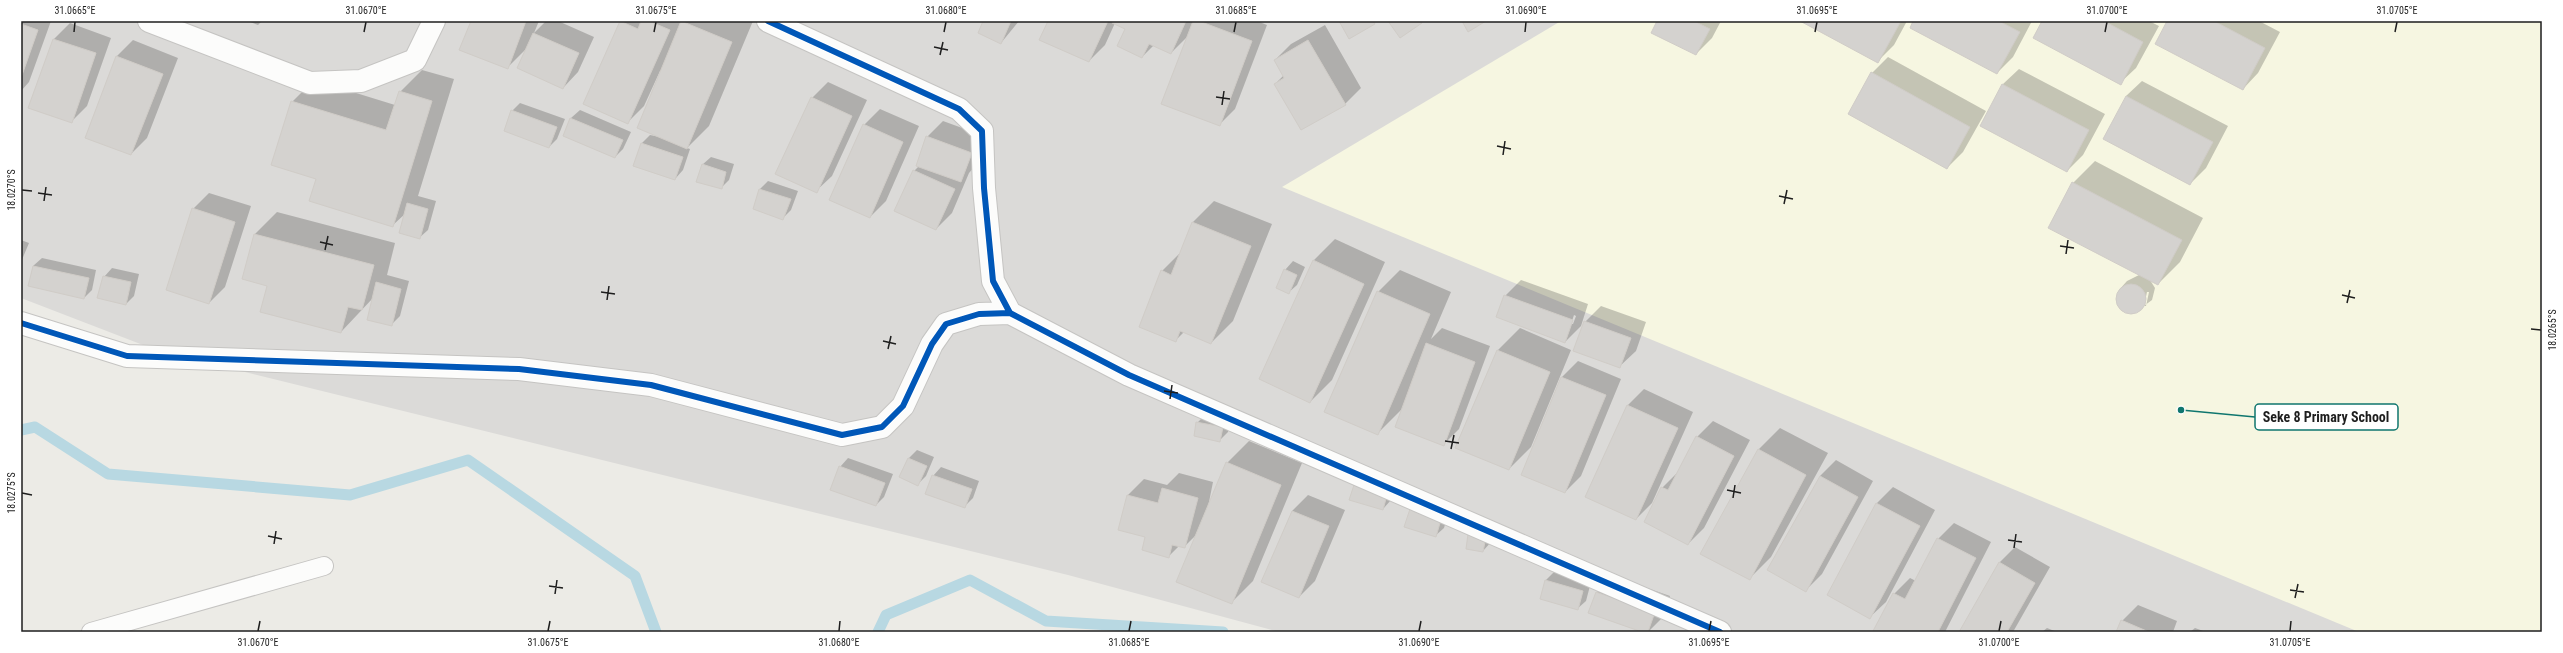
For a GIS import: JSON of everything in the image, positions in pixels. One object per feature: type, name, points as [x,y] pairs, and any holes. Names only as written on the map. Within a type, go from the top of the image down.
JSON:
[{"type":"street","points":[[150,21],[310,83],[361,81],[415,60],[434,21]]},
{"type":"street","points":[[768,21],[959,108],[982,131],[984,188],[993,281],[1010,313]]},
{"type":"street","points":[[21,322],[127,356],[519,369],[651,386],[842,435],[882,427],[903,406],[932,344],[946,324],[979,314],[1010,313],[1129,375],[1720,632]]},
{"type":"lane","points":[[90,632],[324,566]]},
{"type":"shaded area","points":[[21,21],[2542,21],[2542,632],[1279,632],[1068,575],[156,350],[21,298]]},
{"type":"shaded area","points":[[1561,21],[2542,21],[2542,632],[2359,632],[1282,187]]},
{"type":"building","points":[[471,21],[526,21],[508,69],[459,50]]},
{"type":"building","points":[[620,21],[638,29],[641,21],[649,21],[670,30],[628,124],[583,104]]},
{"type":"building","points":[[681,21],[732,42],[687,149],[637,128]]},
{"type":"building","points":[[983,21],[1011,21],[1001,44],[978,33]]},
{"type":"building","points":[[1048,21],[1108,21],[1089,62],[1039,40]]},
{"type":"building","points":[[1113,21],[1186,21],[1171,54],[1149,44],[1142,58],[1117,46],[1125,29],[1112,23]]},
{"type":"building","points":[[1193,21],[1199,21],[1252,41],[1220,126],[1161,104]]},
{"type":"building","points":[[1339,21],[1373,21],[1375,24],[1349,39]]},
{"type":"building","points":[[1388,21],[1421,21],[1422,23],[1400,38]]},
{"type":"building","points":[[1462,21],[1486,21],[1468,32]]},
{"type":"building","points":[[1657,21],[1694,21],[1710,29],[1696,55],[1651,33]]},
{"type":"building","points":[[1800,21],[1901,21],[1878,63]]},
{"type":"building","points":[[1913,21],[1999,21],[2020,32],[1997,74],[1910,28]]},
{"type":"building","points":[[2042,21],[2104,21],[2143,42],[2121,85],[2033,38]]},
{"type":"building","points":[[2167,21],[2214,21],[2265,48],[2243,90],[2155,44]]},
{"type":"building","points":[[21,24],[38,30],[21,78]]},
{"type":"building","points":[[533,33],[579,53],[563,89],[517,68]]},
{"type":"building","points":[[53,39],[96,53],[72,123],[28,108]]},
{"type":"building","points":[[1308,40],[1346,105],[1301,130],[1274,84],[1284,78],[1274,60]]},
{"type":"building","points":[[116,56],[163,74],[131,155],[85,138]]},
{"type":"building","points":[[1871,72],[1970,127],[1947,169],[1848,114]]},
{"type":"building","points":[[2002,84],[2089,130],[2067,172],[1980,126]]},
{"type":"building","points":[[399,91],[432,101],[393,227],[309,201],[316,179],[271,165],[291,101],[386,130]]},
{"type":"building","points":[[2126,96],[2213,142],[2190,185],[2103,139]]},
{"type":"building","points":[[811,97],[852,116],[817,193],[775,174]]},
{"type":"building","points":[[511,110],[557,127],[549,148],[504,131]]},
{"type":"building","points":[[570,118],[623,140],[615,158],[563,136]]},
{"type":"building","points":[[863,124],[903,142],[870,218],[829,200]]},
{"type":"building","points":[[926,136],[972,153],[961,182],[916,166]]},
{"type":"building","points":[[641,143],[683,157],[675,180],[633,166]]},
{"type":"building","points":[[702,164],[726,172],[722,189],[696,182]]},
{"type":"building","points":[[913,170],[955,189],[936,230],[894,211]]},
{"type":"building","points":[[2072,182],[2182,240],[2158,285],[2048,228]]},
{"type":"building","points":[[759,189],[791,199],[783,220],[753,209]]},
{"type":"building","points":[[407,203],[428,209],[420,239],[399,233]]},
{"type":"building","points":[[192,208],[235,222],[209,304],[166,290]]},
{"type":"building","points":[[1192,222],[1251,246],[1211,344],[1180,331],[1176,342],[1139,327],[1161,270],[1171,275]]},
{"type":"building","points":[[254,234],[374,265],[362,310],[348,307],[341,333],[260,312],[267,286],[242,279]]},
{"type":"building","points":[[1313,260],[1364,284],[1310,403],[1259,379]]},
{"type":"building","points":[[33,266],[89,278],[84,299],[28,286]]},
{"type":"building","points":[[1284,269],[1297,275],[1289,294],[1276,288]]},
{"type":"building","points":[[103,276],[131,282],[126,305],[97,298]]},
{"type":"building","points":[[376,282],[401,289],[392,326],[367,320]]},
{"type":"building","points":[[2131,284],[2142,288],[2146,299],[2142,310],[2131,314],[2120,310],[2116,299],[2120,288]]},
{"type":"building","points":[[1377,291],[1430,314],[1378,435],[1324,412]]},
{"type":"building","points":[[1504,295],[1573,320],[1565,343],[1496,317]]},
{"type":"building","points":[[1584,321],[1631,338],[1620,368],[1573,351]]},
{"type":"building","points":[[1426,343],[1475,362],[1444,446],[1395,427]]},
{"type":"building","points":[[1497,350],[1550,372],[1509,470],[1455,448]]},
{"type":"building","points":[[1561,377],[1606,395],[1565,493],[1521,475]]},
{"type":"building","points":[[1627,405],[1678,428],[1636,520],[1585,497]]},
{"type":"building","points":[[1196,422],[1223,427],[1220,442],[1194,436]]},
{"type":"building","points":[[1696,436],[1734,456],[1688,545],[1644,522],[1661,487],[1668,490]]},
{"type":"building","points":[[1758,449],[1806,475],[1750,580],[1700,554]]},
{"type":"building","points":[[908,458],[927,466],[918,486],[899,477]]},
{"type":"building","points":[[1226,462],[1281,485],[1232,604],[1176,582]]},
{"type":"building","points":[[839,466],[885,483],[876,506],[830,490]]},
{"type":"building","points":[[932,475],[972,489],[965,508],[925,494]]},
{"type":"building","points":[[1820,476],[1858,497],[1806,592],[1767,570]]},
{"type":"building","points":[[1354,485],[1387,495],[1383,510],[1349,500]]},
{"type":"building","points":[[1162,488],[1198,498],[1185,548],[1172,545],[1169,558],[1142,550],[1145,537],[1118,530],[1127,495],[1158,503]]},
{"type":"building","points":[[1876,503],[1920,526],[1870,619],[1827,595]]},
{"type":"building","points":[[1411,506],[1442,516],[1436,537],[1404,527]]},
{"type":"building","points":[[1292,511],[1329,526],[1299,598],[1261,582]]},
{"type":"building","points":[[1468,534],[1486,537],[1483,552],[1466,549]]},
{"type":"building","points":[[1937,538],[1976,558],[1938,632],[1873,631],[1893,593],[1905,599]]},
{"type":"building","points":[[1999,562],[2035,583],[2007,632],[1959,632]]},
{"type":"building","points":[[1545,580],[1583,591],[1578,610],[1540,599]]},
{"type":"building","points":[[1596,592],[1655,612],[1648,632],[1642,632],[1588,613]]},
{"type":"building","points":[[2121,620],[2149,632],[2116,632]]},
{"type":"waterway","points":[[21,430],[35,427],[108,474],[350,495],[468,460],[635,576],[656,632]]},
{"type":"waterway","points":[[878,632],[886,615],[970,580],[1046,621],[1223,632]]},
{"type":"cycle path","points":[[768,21],[959,109],[982,131],[984,188],[993,281],[1010,313],[1129,375],[1720,632]]},
{"type":"cycle path","points":[[21,323],[127,356],[519,369],[651,385],[842,435],[882,427],[903,406],[932,344],[946,324],[979,314],[1010,313]]},
{"type":"place","name":"Seke 8 Primary School","points":[[2181,410]]}]
